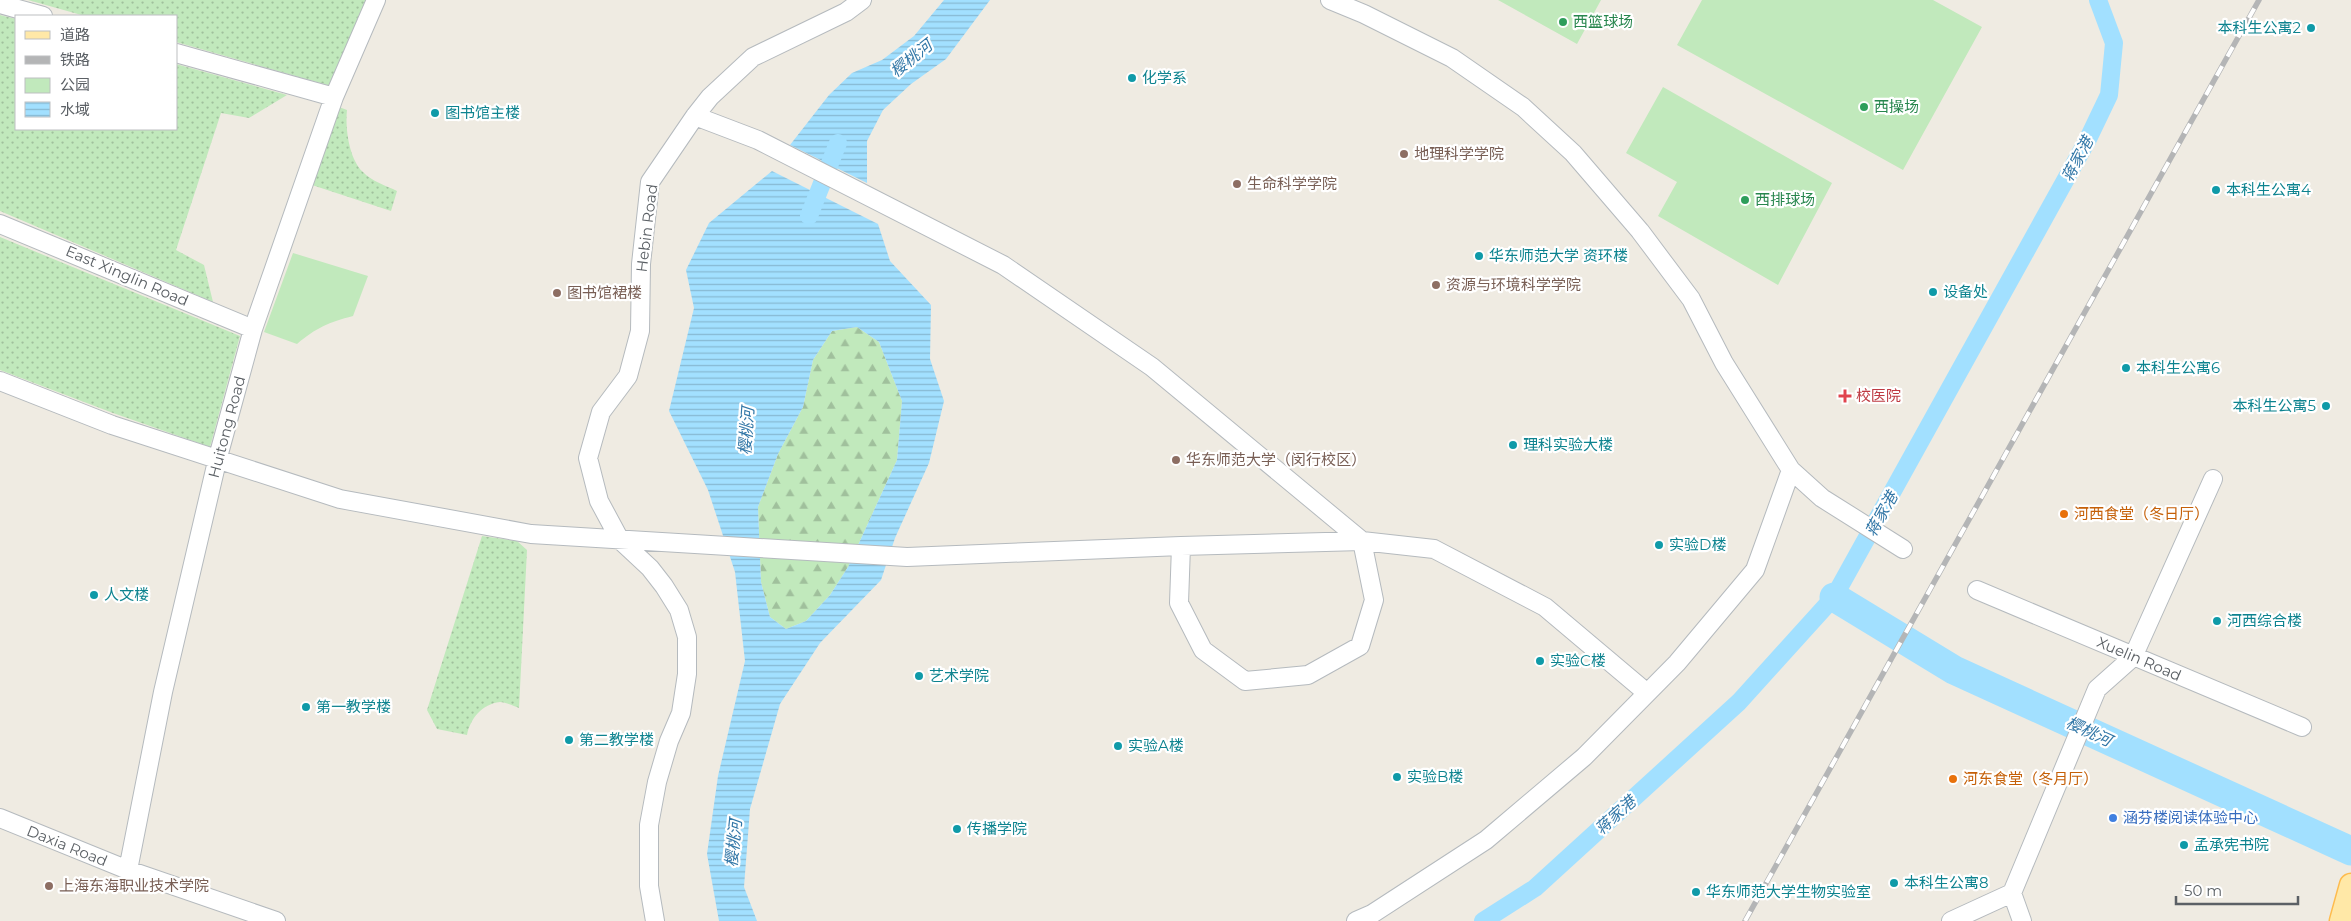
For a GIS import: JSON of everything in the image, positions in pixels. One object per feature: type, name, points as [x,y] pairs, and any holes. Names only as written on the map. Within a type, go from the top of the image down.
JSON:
[{"type":"main road","points":[[2341,921],[2351,885]]},
{"type":"street","name":"Huitong Road","points":[[128,870],[162,692],[218,457],[253,329],[334,97],[376,0]]},
{"type":"street","name":"Hebin Road","points":[[655,921],[649,886],[649,826],[657,782],[669,741],[681,713],[687,674],[687,636],[679,610],[664,586],[650,568],[620,540],[599,501],[588,458],[601,412],[628,376],[640,331],[642,264],[650,182],[694,116],[710,97],[753,57],[846,12],[862,0]]},
{"type":"street","points":[[1330,0],[1364,14],[1452,58],[1523,106],[1574,153],[1640,231],[1691,299],[1724,363],[1791,470],[1822,498],[1903,548]]},
{"type":"street","points":[[0,4],[39,15]]},
{"type":"street","points":[[178,54],[334,97]]},
{"type":"street","points":[[694,116],[758,140],[1003,265],[1152,366],[1362,541],[1374,600],[1360,646],[1308,675],[1245,681],[1203,650],[1179,603],[1181,546]]},
{"type":"street","name":"East Xinglin Road","points":[[0,224],[253,329]]},
{"type":"street","points":[[0,381],[112,425],[218,457],[340,499],[531,534],[907,558],[1181,546],[1362,541],[1434,549],[1545,607],[1647,693]]},
{"type":"street","points":[[1356,921],[1372,914],[1486,840],[1584,757],[1677,663],[1755,570],[1791,470]]},
{"type":"street","points":[[2022,921],[2012,893],[2097,689],[2133,657],[2213,479]]},
{"type":"street","name":"Xuelin Road","points":[[1977,590],[2302,727]]},
{"type":"street","name":"Daxia Road","points":[[0,818],[128,870],[276,921]]},
{"type":"street","points":[[1951,921],[2012,893]]},
{"type":"green space","points":[[28,0],[368,0],[331,86],[178,43],[178,15],[81,15]]},
{"type":"green space","name":"西篮球场","points":[[1498,0],[1601,0],[1577,44]]},
{"type":"green space","name":"西操场","points":[[1702,0],[1933,0],[1982,27],[1903,170],[1677,45]]},
{"type":"green space","points":[[0,15],[15,19],[15,130],[178,130],[178,65],[287,95],[249,118],[221,113],[176,250],[204,265],[213,302],[0,211]]},
{"type":"green space","name":"西排球场","points":[[1663,87],[1832,183],[1778,285],[1658,216],[1677,182],[1626,153]]},
{"type":"green space","points":[[339,107],[347,110],[349,143],[358,166],[370,178],[397,191],[391,211],[312,185]]},
{"type":"green space","points":[[0,237],[240,336],[210,447],[0,370]]},
{"type":"green space","points":[[293,253],[368,276],[353,316],[323,326],[297,344],[264,332]]},
{"type":"green space","points":[[857,327],[879,342],[902,401],[897,460],[848,567],[830,595],[806,621],[786,629],[770,617],[761,582],[758,507],[778,454],[803,407],[813,360],[832,331]]},
{"type":"green space","points":[[482,536],[517,541],[527,550],[519,708],[500,702],[482,709],[471,723],[467,735],[437,729],[427,710]]},
{"type":"water","points":[[944,0],[990,0],[946,59],[911,84],[883,110],[867,141],[867,183],[790,145],[829,95],[852,73],[882,60],[914,36]]},
{"type":"water","points":[[772,171],[878,224],[890,261],[931,305],[930,359],[944,401],[929,463],[895,538],[881,580],[820,643],[780,704],[750,809],[744,887],[757,921],[719,921],[707,854],[718,776],[745,661],[735,572],[708,490],[669,411],[694,308],[686,270],[709,223]],"holes":[[[857,327],[879,342],[902,401],[897,460],[848,567],[830,595],[806,621],[786,629],[770,617],[761,582],[758,507],[778,454],[803,407],[813,360],[832,331]]]},
{"type":"waterway","name":"蒋家港","points":[[1483,921],[1535,888],[1739,702],[1834,597],[2087,141],[2109,95],[2114,43],[2098,0]]},
{"type":"waterway","name":"樱桃河","points":[[809,216],[838,143]]},
{"type":"waterway","name":"樱桃河","points":[[1834,597],[1954,670],[2351,851]]},
{"type":"railway","points":[[1745,921],[2259,0]]},
{"type":"place","name":"西篮球场","points":[[1563,22]]},
{"type":"place","name":"本科生公寓2","points":[[2311,28]]},
{"type":"place","name":"化学系","points":[[1132,78]]},
{"type":"place","name":"西操场","points":[[1864,107]]},
{"type":"place","name":"图书馆主楼","points":[[435,113]]},
{"type":"place","name":"地理科学学院","points":[[1404,154]]},
{"type":"place","name":"生命科学学院","points":[[1237,184]]},
{"type":"place","name":"本科生公寓4","points":[[2216,190]]},
{"type":"place","name":"西排球场","points":[[1745,200]]},
{"type":"place","name":"华东师范大学 资环楼","points":[[1479,256]]},
{"type":"place","name":"资源与环境科学学院","points":[[1436,285]]},
{"type":"place","name":"设备处","points":[[1933,292]]},
{"type":"place","name":"图书馆裙楼","points":[[557,293]]},
{"type":"place","name":"本科生公寓6","points":[[2126,368]]},
{"type":"place","name":"校医院","points":[[1845,396]]},
{"type":"place","name":"本科生公寓5","points":[[2326,406]]},
{"type":"place","name":"理科实验大楼","points":[[1513,445]]},
{"type":"place","name":"华东师范大学（闵行校区）","points":[[1176,460]]},
{"type":"place","name":"河西食堂（冬日厅）","points":[[2064,514]]},
{"type":"place","name":"实验D楼","points":[[1659,545]]},
{"type":"place","name":"人文楼","points":[[94,595]]},
{"type":"place","name":"河西综合楼","points":[[2217,621]]},
{"type":"place","name":"实验C楼","points":[[1540,661]]},
{"type":"place","name":"艺术学院","points":[[919,676]]},
{"type":"place","name":"第一教学楼","points":[[306,707]]},
{"type":"place","name":"第二教学楼","points":[[569,740]]},
{"type":"place","name":"实验A楼","points":[[1118,746]]},
{"type":"place","name":"实验B楼","points":[[1397,777]]},
{"type":"place","name":"河东食堂（冬月厅）","points":[[1953,779]]},
{"type":"place","name":"涵芬楼阅读体验中心","points":[[2113,818]]},
{"type":"place","name":"传播学院","points":[[957,829]]},
{"type":"place","name":"孟承宪书院","points":[[2184,845]]},
{"type":"place","name":"本科生公寓8","points":[[1894,883]]},
{"type":"place","name":"上海东海职业技术学院","points":[[49,886]]},
{"type":"place","name":"华东师范大学生物实验室","points":[[1696,892]]}]
